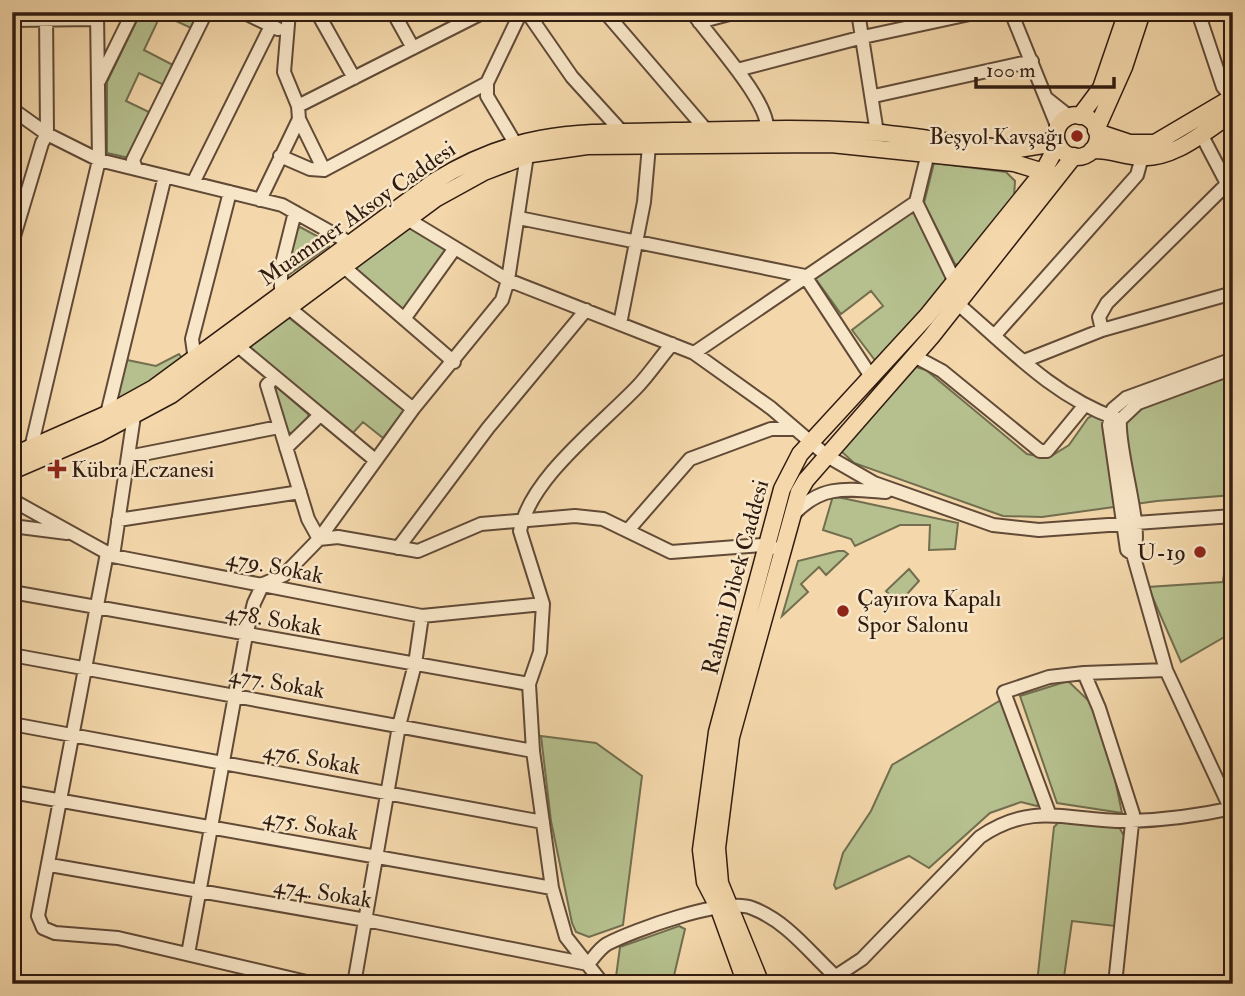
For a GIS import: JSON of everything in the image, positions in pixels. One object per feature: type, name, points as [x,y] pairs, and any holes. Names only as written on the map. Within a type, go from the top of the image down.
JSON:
[{"type":"main road","name":"Rahmi Dibek Caddesi","points":[[746,984],[724,908],[716,859],[728,758],[758,638],[785,550],[791,517],[806,480],[958,304],[1050,174],[1051,151],[1064,128],[1101,88],[1127,12]]},
{"type":"main road","points":[[1092,150],[1142,12]]},
{"type":"main road","points":[[1232,97],[1155,143],[1130,143],[1097,131],[1090,120],[1064,128],[1065,153],[1074,156],[1092,150],[1107,150],[1142,157],[1172,151],[1233,113]]},
{"type":"main road","name":"Muammer Aksoy Caddesi","points":[[12,456],[107,414],[154,388],[285,301],[349,243],[454,169],[515,143],[554,135],[767,129],[877,133],[1018,149],[1044,145],[1064,128]]},
{"type":"main road","points":[[12,471],[134,416],[178,390],[238,346],[285,301],[344,267],[463,182],[527,155],[574,147],[831,144],[1008,162],[1050,174]]},
{"type":"main road","name":"Rahmi Dibek Caddesi","points":[[761,984],[724,908],[705,882],[701,863],[711,768],[766,546],[787,476],[811,442],[955,282],[1024,196],[1074,156]]},
{"type":"main road","points":[[1008,162],[1022,178],[1024,196]]},
{"type":"street","points":[[97,85],[133,12]]},
{"type":"street","points":[[136,169],[133,160],[205,12]]},
{"type":"street","points":[[243,12],[286,33]]},
{"type":"street","points":[[289,12],[284,72],[298,112],[324,170]]},
{"type":"street","points":[[317,12],[354,78]]},
{"type":"street","points":[[393,12],[414,48]]},
{"type":"street","points":[[188,954],[197,892],[237,696],[246,635],[254,603],[263,584],[284,575],[319,539],[413,409],[502,300],[509,280],[527,155],[515,143],[487,96],[487,83],[521,12]]},
{"type":"street","points":[[527,12],[572,77],[622,132]]},
{"type":"street","points":[[605,12],[707,131]]},
{"type":"street","points":[[696,17],[737,12]]},
{"type":"street","points":[[858,12],[874,96],[877,133]]},
{"type":"street","points":[[737,70],[863,37],[979,12]]},
{"type":"street","points":[[1011,12],[1045,98],[1064,128]]},
{"type":"street","points":[[1198,12],[1223,87],[1232,97]]},
{"type":"street","points":[[260,200],[298,112],[354,78],[475,14]]},
{"type":"street","points":[[12,243],[17,206],[47,134],[46,16]]},
{"type":"street","points":[[12,20],[46,16],[97,16],[99,160],[31,448]]},
{"type":"street","points":[[696,17],[737,70],[768,118],[767,129]]},
{"type":"street","points":[[193,183],[271,26]]},
{"type":"street","points":[[874,96],[1032,61]]},
{"type":"street","points":[[280,156],[310,169],[324,170],[487,83]]},
{"type":"street","points":[[12,109],[47,134],[99,160],[260,200],[295,212],[349,243]]},
{"type":"street","points":[[1102,330],[1099,317],[1107,303],[1231,186],[1201,134]]},
{"type":"street","points":[[620,324],[644,202],[649,146]]},
{"type":"street","points":[[928,153],[916,202],[955,282]]},
{"type":"street","points":[[995,335],[1137,175],[1142,157]]},
{"type":"street","points":[[107,414],[165,176]]},
{"type":"street","points":[[195,360],[192,340],[230,192]]},
{"type":"street","points":[[694,353],[916,202]]},
{"type":"street","points":[[295,212],[281,268],[285,301],[413,409]]},
{"type":"street","points":[[411,217],[414,223],[509,280],[694,353],[827,455],[874,483],[993,525],[1039,530],[1110,525],[1131,518],[1233,516]]},
{"type":"street","points":[[519,218],[805,276],[872,377]]},
{"type":"street","points":[[404,318],[455,248]]},
{"type":"street","points":[[344,267],[454,362]]},
{"type":"street","points":[[1024,361],[1102,330],[1233,293]]},
{"type":"street","points":[[958,304],[1054,386],[1084,406],[1115,418]]},
{"type":"street","points":[[398,548],[488,428],[586,310]]},
{"type":"street","points":[[603,984],[566,937],[552,888],[533,751],[529,684],[540,652],[543,604],[520,531],[523,520],[551,474],[640,384],[672,344]]},
{"type":"street","points":[[238,346],[375,460]]},
{"type":"street","points":[[914,356],[942,371],[1040,451],[1047,451],[1054,445],[1084,406]]},
{"type":"street","points":[[589,964],[604,945],[682,915],[750,907],[778,922],[834,981],[862,960],[980,837],[997,825],[1049,813],[1130,821],[1232,810],[1166,670],[1133,554],[1131,518],[1113,409],[1126,397],[1233,359]]},
{"type":"street","points":[[1115,418],[1138,403],[1233,368]]},
{"type":"street","points":[[274,377],[267,385],[308,519],[319,539]]},
{"type":"street","points":[[286,448],[320,415]]},
{"type":"street","points":[[134,416],[118,520],[38,916],[43,928],[55,933],[118,939],[314,984]]},
{"type":"street","points":[[128,457],[279,427]]},
{"type":"street","points":[[629,529],[690,459],[771,429],[795,429]]},
{"type":"street","points":[[791,517],[807,500],[827,489],[902,493]]},
{"type":"street","points":[[118,520],[300,492]]},
{"type":"street","name":"479. Sokak","points":[[12,500],[110,554],[422,616],[543,604]]},
{"type":"street","points":[[319,539],[338,537],[418,551],[481,524],[575,516],[603,519],[629,529],[660,549],[671,552],[766,546],[785,550]]},
{"type":"street","points":[[1131,518],[1131,539]]},
{"type":"street","points":[[1110,525],[1131,539]]},
{"type":"street","points":[[12,526],[75,534]]},
{"type":"street","name":"478. Sokak","points":[[12,592],[529,684]]},
{"type":"street","points":[[354,984],[386,793],[415,664],[422,616]]},
{"type":"street","name":"477. Sokak","points":[[12,655],[533,751]]},
{"type":"street","points":[[1049,813],[1004,692],[1049,677],[1166,670]]},
{"type":"street","points":[[1084,673],[1113,749],[1133,814],[1130,821],[1115,984]]},
{"type":"street","name":"476. Sokak","points":[[12,724],[543,822]]},
{"type":"street","name":"475. Sokak","points":[[12,792],[552,888]]},
{"type":"street","name":"474. Sokak","points":[[50,865],[366,920],[589,964]]},
{"type":"green space","points":[[141,12],[198,12],[191,28],[161,14],[144,50],[173,65],[164,85],[139,73],[126,101],[151,113],[129,158],[107,153],[107,82]]},
{"type":"green space","points":[[934,163],[1006,172],[1015,181],[1014,197],[960,265],[955,264],[924,203]]},
{"type":"green space","points":[[907,212],[915,214],[949,282],[877,363],[852,330],[883,306],[871,291],[841,314],[815,278]]},
{"type":"green space","points":[[300,227],[328,242],[329,246],[287,276],[285,273],[295,231]]},
{"type":"green space","points":[[407,227],[448,250],[405,309],[398,308],[353,268]]},
{"type":"green space","points":[[288,317],[403,407],[403,412],[383,438],[363,422],[350,436],[249,347]]},
{"type":"green space","points":[[179,354],[184,361],[119,401],[117,397],[127,360],[156,366]]},
{"type":"green space","points":[[1233,364],[1233,495],[1157,501],[1042,517],[1003,516],[854,463],[841,451],[916,367],[926,370],[1027,454],[1048,458],[1069,445],[1088,418],[1108,407]]},
{"type":"green space","points":[[276,386],[308,414],[309,419],[293,434],[288,432],[274,389]]},
{"type":"green space","points":[[833,496],[958,523],[955,549],[929,550],[930,525],[900,525],[855,546],[851,539],[823,530]]},
{"type":"green space","points":[[838,551],[848,554],[826,575],[819,567],[801,584],[808,592],[782,616],[798,561]]},
{"type":"green space","points":[[909,569],[919,581],[898,604],[886,591]]},
{"type":"green space","points":[[1224,574],[1233,575],[1233,632],[1181,662],[1148,587],[1223,582]]},
{"type":"green space","points":[[1068,681],[1090,702],[1109,751],[1122,813],[1057,803],[1020,696]]},
{"type":"green space","points":[[1001,700],[1040,802],[1037,806],[1021,802],[990,813],[929,868],[909,856],[836,889],[834,885],[843,853],[871,811],[892,765]]},
{"type":"green space","points":[[541,736],[596,743],[642,776],[623,925],[589,937],[576,932],[572,923],[551,821]]},
{"type":"green space","points":[[1062,819],[1118,825],[1124,836],[1115,926],[1072,921],[1063,984],[1044,984],[1038,974],[1054,827]]},
{"type":"green space","points":[[679,926],[685,929],[672,984],[615,984],[620,947]]},
{"type":"place","name":"Beşyol Kavşağı","points":[[1077,136]]},
{"type":"place","name":"Kübra Eczanesi","points":[[57,469]]},
{"type":"place","name":"U-19","points":[[1200,552]]},
{"type":"place","name":"Çayırova Kapalı Spor Salonu","points":[[843,611]]}]
